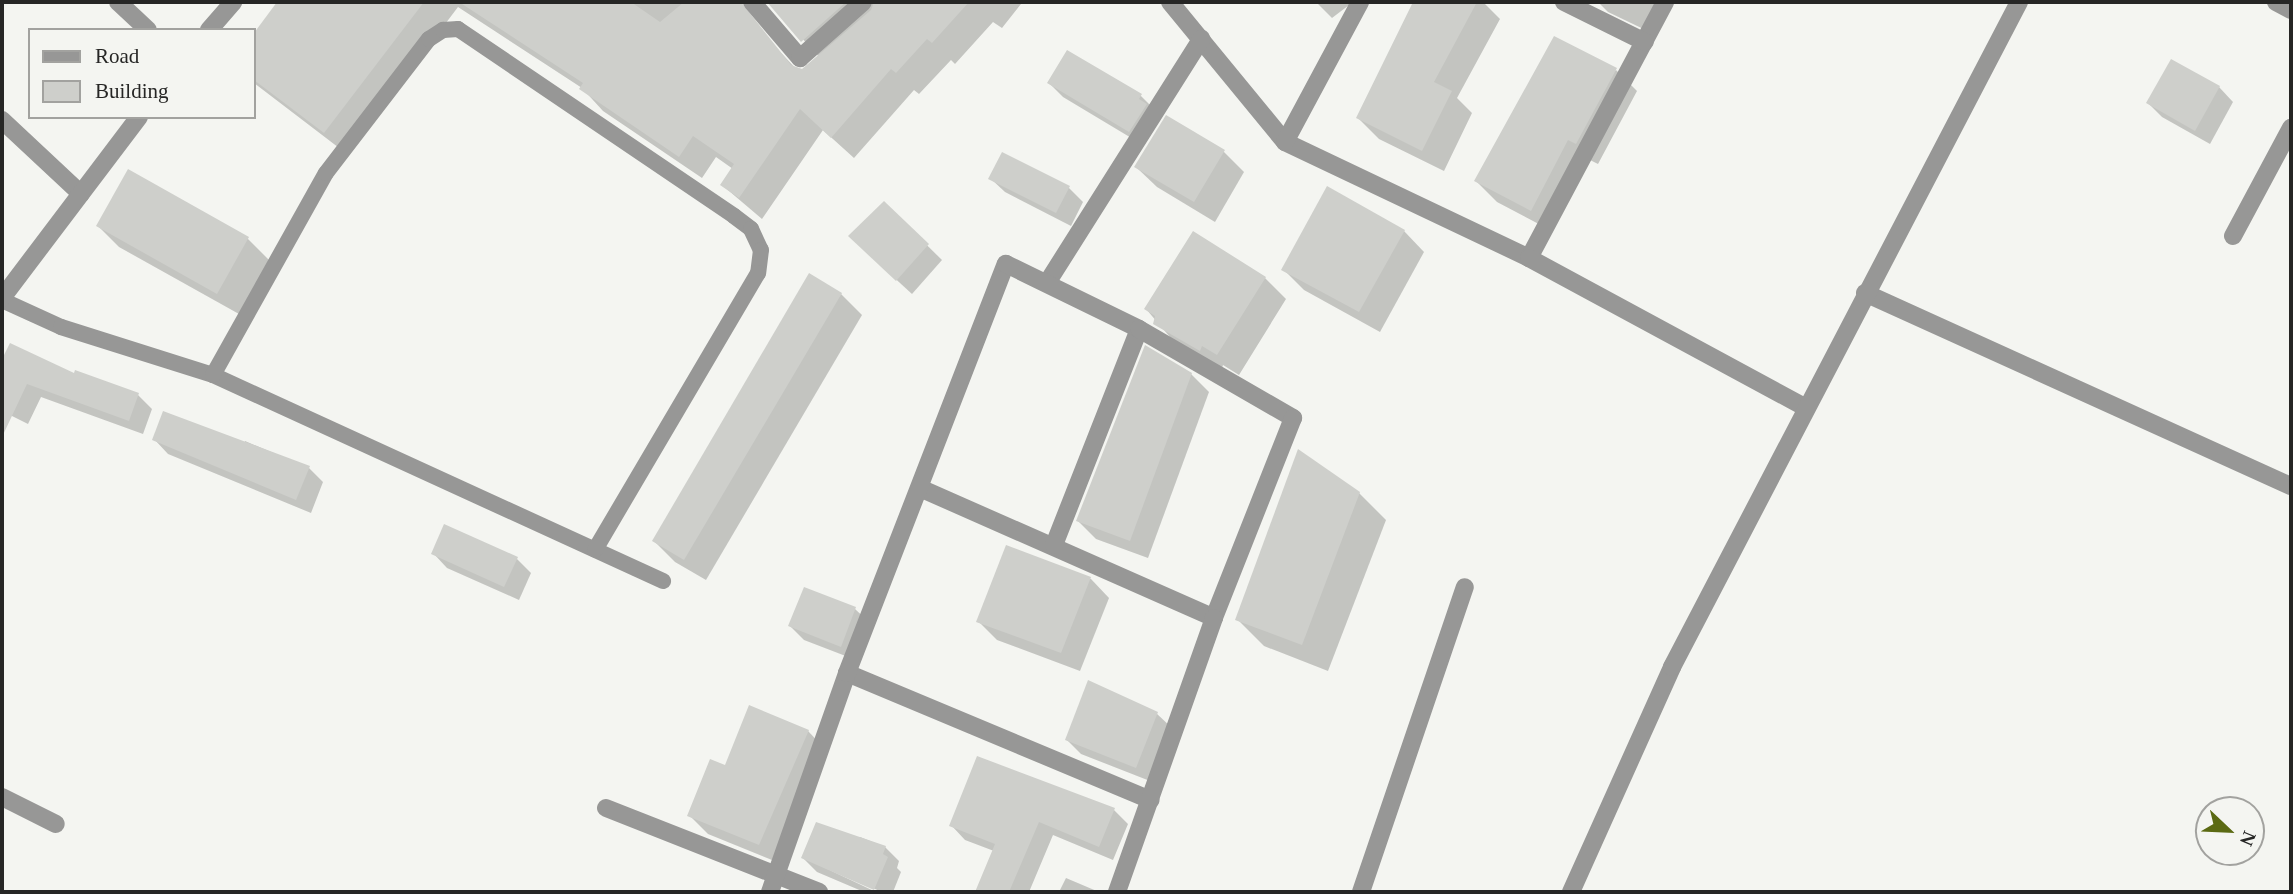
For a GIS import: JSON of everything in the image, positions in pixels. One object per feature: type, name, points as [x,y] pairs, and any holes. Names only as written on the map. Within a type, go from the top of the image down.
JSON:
[{"type":"street","points":[[118,2],[146,28]]},
{"type":"street","points":[[211,28],[233,2]]},
{"type":"street","points":[[752,2],[800,58],[863,2]]},
{"type":"street","points":[[1170,2],[1285,142],[1529,258],[1805,407]]},
{"type":"street","points":[[1285,142],[1360,2]]},
{"type":"street","points":[[1564,2],[1645,42]]},
{"type":"street","points":[[1529,258],[1665,2]]},
{"type":"street","points":[[1571,892],[1672,667],[2018,2]]},
{"type":"street","points":[[2276,2],[2291,10]]},
{"type":"street","points":[[1047,283],[1201,39]]},
{"type":"street","points":[[2,299],[137,119]]},
{"type":"street","points":[[2,120],[81,194]]},
{"type":"street","points":[[2233,236],[2291,128]]},
{"type":"street","points":[[773,884],[847,673],[922,489],[1006,264],[1139,329],[1293,418],[1214,618],[1117,892]]},
{"type":"street","points":[[1865,293],[2291,486]]},
{"type":"street","points":[[1054,545],[1139,329]]},
{"type":"street","points":[[922,489],[1054,545],[1214,618]]},
{"type":"street","points":[[1361,892],[1465,587]]},
{"type":"street","points":[[847,673],[1150,800]]},
{"type":"street","points":[[2,797],[56,824]]},
{"type":"street","points":[[606,808],[773,884],[819,892]]},
{"type":"lane","points":[[213,375],[326,173],[429,39],[443,30],[458,29],[734,216],[751,229],[761,250],[758,273],[595,550]]},
{"type":"lane","points":[[2,299],[61,327],[213,375],[663,581]]},
{"type":"building","points":[[277,2],[424,2],[324,133],[256,82],[256,30]]},
{"type":"building","points":[[459,2],[631,2],[660,22],[684,2],[741,2],[791,65],[802,69],[871,10],[874,2],[969,2],[932,43],[927,39],[896,73],[891,69],[831,138],[800,109],[739,198],[720,185],[734,164],[693,136],[679,157],[579,89],[583,83]]},
{"type":"building","points":[[767,2],[846,2],[801,42]]},
{"type":"building","points":[[1413,2],[1477,2],[1434,82],[1452,91],[1422,151],[1356,118]]},
{"type":"building","points":[[1554,36],[1617,68],[1576,144],[1568,140],[1531,211],[1474,181]]},
{"type":"building","points":[[1067,50],[1142,94],[1139,99],[1147,104],[1129,132],[1047,83]]},
{"type":"building","points":[[2171,59],[2220,86],[2195,131],[2146,103]]},
{"type":"building","points":[[1166,115],[1225,150],[1194,202],[1134,167]]},
{"type":"building","points":[[1002,152],[1070,186],[1056,213],[988,179]]},
{"type":"building","points":[[128,169],[249,237],[217,294],[96,226]]},
{"type":"building","points":[[1327,186],[1405,230],[1359,312],[1281,270]]},
{"type":"building","points":[[884,201],[929,244],[896,281],[848,236]]},
{"type":"building","points":[[1193,231],[1266,277],[1217,355],[1202,346],[1200,351],[1153,324],[1155,316],[1144,309]]},
{"type":"building","points":[[809,273],[842,293],[684,560],[652,541]]},
{"type":"building","points":[[10,343],[74,373],[75,370],[139,393],[129,421],[27,384],[2,437],[2,359]]},
{"type":"building","points":[[1145,345],[1192,373],[1130,541],[1076,521]]},
{"type":"building","points":[[163,411],[310,466],[296,500],[152,440]]},
{"type":"building","points":[[1298,449],[1360,492],[1302,645],[1235,620]]},
{"type":"building","points":[[444,524],[518,557],[504,587],[431,554]]},
{"type":"building","points":[[1006,545],[1091,577],[1061,653],[976,622]]},
{"type":"building","points":[[804,587],[856,607],[841,647],[788,626]]},
{"type":"building","points":[[1088,680],[1158,712],[1136,768],[1065,740]]},
{"type":"building","points":[[749,705],[809,730],[759,845],[687,816],[710,759],[725,765]]},
{"type":"building","points":[[977,756],[1115,808],[1099,847],[1039,822],[1009,892],[975,892],[995,844],[949,826]]},
{"type":"building","points":[[816,822],[886,846],[883,854],[888,857],[874,890],[801,858]]}]
